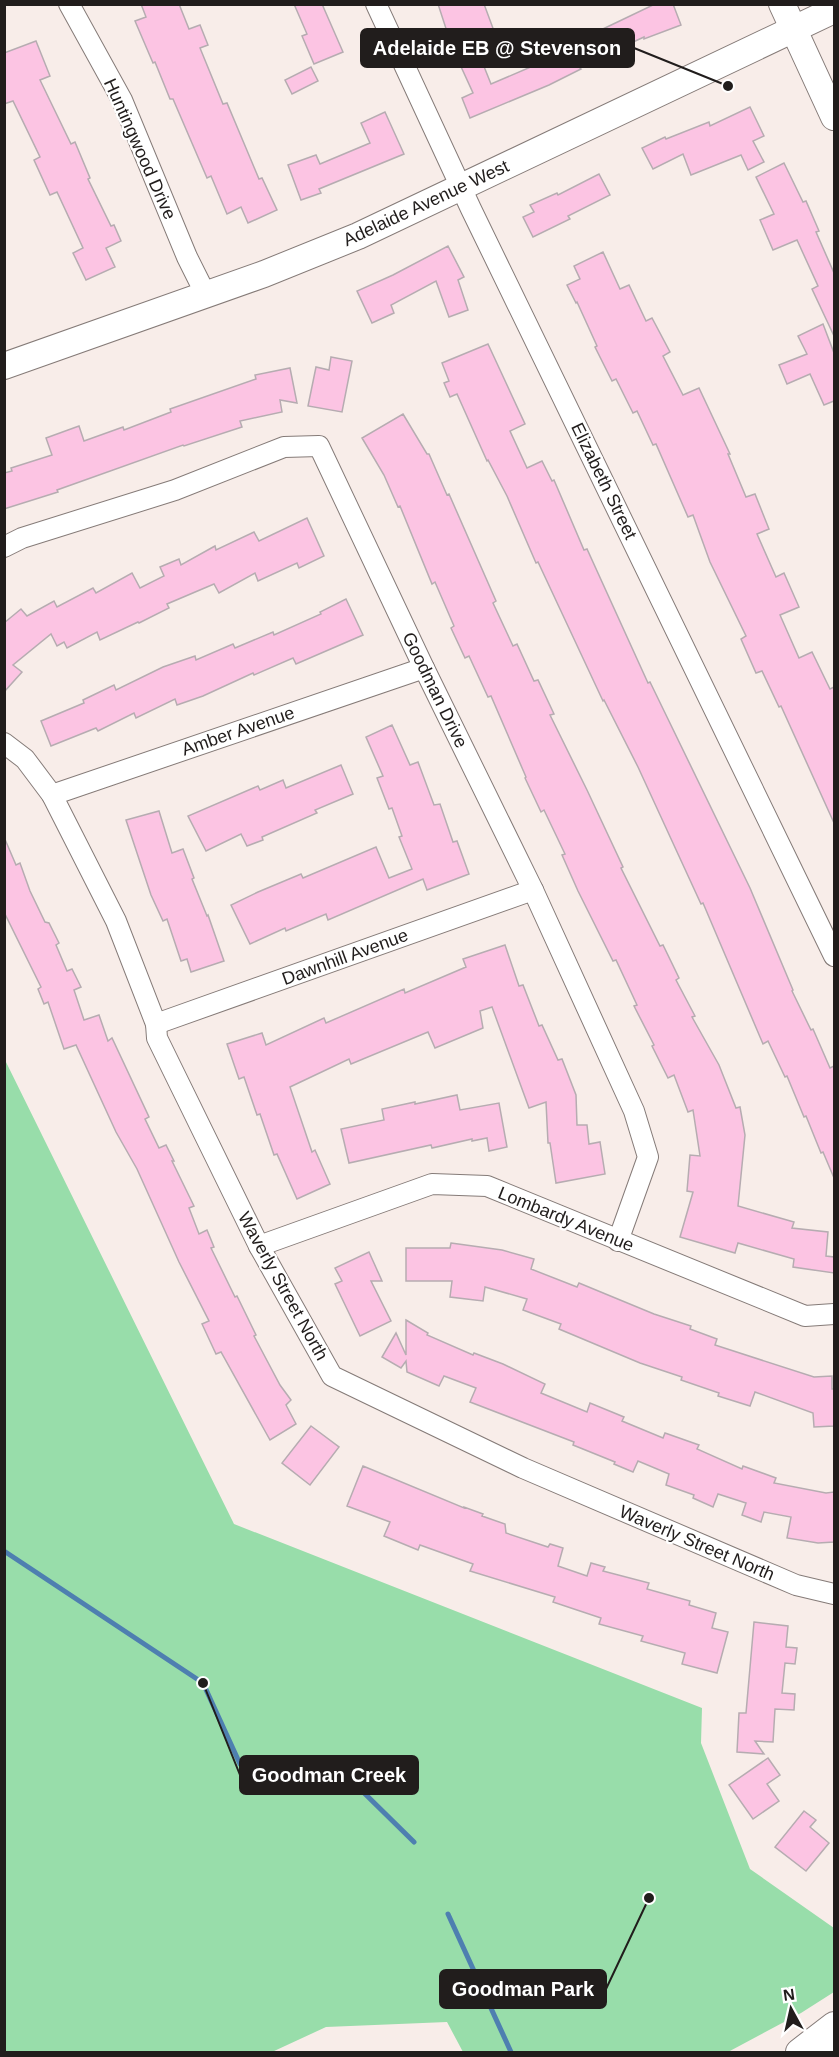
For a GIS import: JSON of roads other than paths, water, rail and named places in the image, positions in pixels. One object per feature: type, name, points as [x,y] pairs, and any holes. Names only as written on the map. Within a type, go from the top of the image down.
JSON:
[{"type":"main road","points":[[782,4],[834,117]]},
{"type":"main road","name":"Adelaide Avenue West","points":[[4,366],[206,295],[348,240],[834,10]]},
{"type":"main road","points":[[799,2052],[834,2025]]},
{"type":"street","name":"Huntingwood Drive","points":[[69,4],[122,99],[187,257],[206,295]]},
{"type":"street","name":"Elizabeth Street","points":[[376,4],[461,187],[834,956]]},
{"type":"street","name":"Goodman Drive","points":[[4,547],[22,538],[175,490],[284,447],[320,446],[424,668],[533,890],[634,1111],[648,1157],[618,1240]]},
{"type":"street","name":"Amber Avenue","points":[[52,795],[424,668]]},
{"type":"street","name":"Waverly Street North","points":[[4,742],[25,759],[52,795],[116,921],[156,1024],[157,1038],[259,1246],[332,1376],[534,1473],[796,1585],[834,1594]]},
{"type":"street","name":"Dawnhill Avenue","points":[[156,1024],[533,890]]},
{"type":"street","name":"Lombardy Avenue","points":[[259,1246],[432,1184],[488,1186],[805,1316],[834,1314]]},
{"type":"waterway","points":[[4,1551],[203,1683],[240,1764],[355,1784],[414,1842]]},
{"type":"waterway","points":[[448,1914],[511,2052]]},
{"type":"place","name":"Adelaide EB @ Stevenson","points":[[728,86]]},
{"type":"place","name":"Goodman Creek","points":[[203,1683]]},
{"type":"place","name":"Goodman Park","points":[[649,1898]]}]
